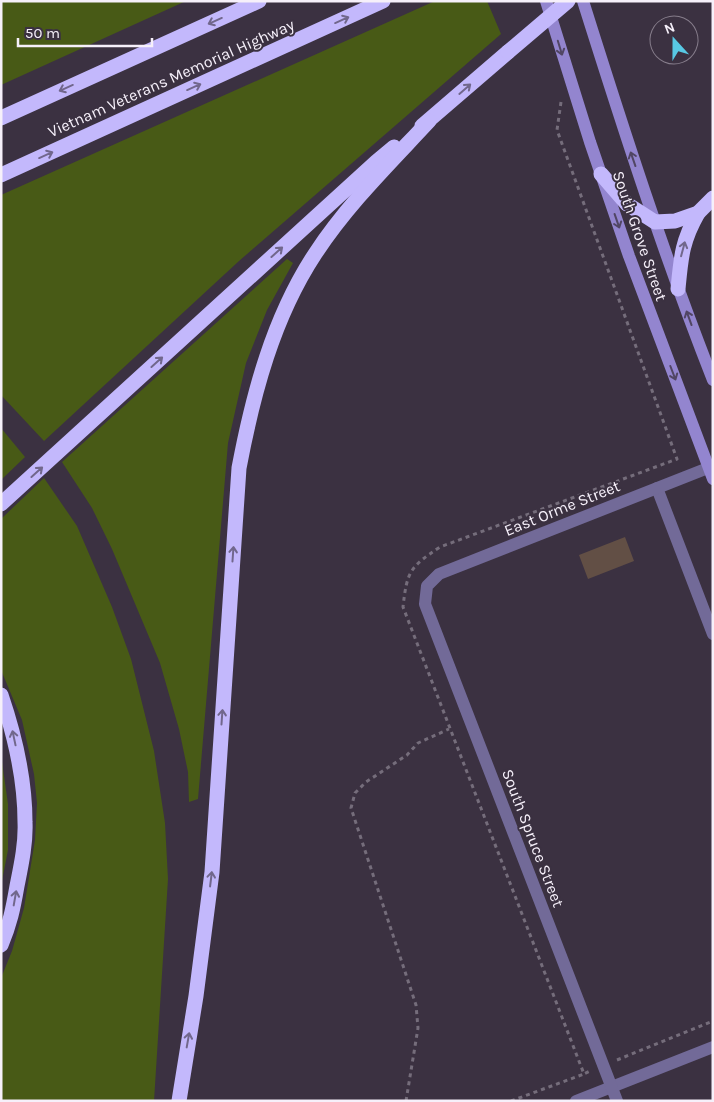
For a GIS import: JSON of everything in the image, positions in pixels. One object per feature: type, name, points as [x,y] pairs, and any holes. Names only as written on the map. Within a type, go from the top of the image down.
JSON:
[{"type":"highway","name":"Vietnam Veterans Memorial Highway","points":[[1,118],[259,1]]},
{"type":"highway","name":"Vietnam Veterans Memorial Highway","points":[[1,175],[383,1]]},
{"type":"highway","points":[[1,504],[376,162],[428,121],[568,1]]},
{"type":"highway","points":[[179,1101],[196,996],[212,872],[239,468],[249,415],[266,357],[288,302],[315,254],[348,209],[428,121]]},
{"type":"highway","points":[[601,174],[627,204],[655,222],[675,221],[698,212]]},
{"type":"highway","points":[[678,289],[681,253],[690,227],[698,212],[713,198]]},
{"type":"highway","points":[[1,695],[22,772],[26,823],[10,924],[1,945]]},
{"type":"street","name":"South Grove Street","points":[[546,1],[629,256],[711,471]]},
{"type":"street","name":"South Grove Street","points":[[583,1],[655,222],[713,380]]},
{"type":"street","name":"East Orme Street","points":[[427,586],[439,574],[657,488],[711,471]]},
{"type":"street","points":[[657,488],[713,634]]},
{"type":"street","name":"South Spruce Street","points":[[427,586],[424,604],[617,1101]]},
{"type":"street","points":[[576,1101],[713,1047]]},
{"type":"path","points":[[561,100],[557,130],[677,459],[440,547],[420,560],[413,568],[406,583],[403,607],[584,1074]]},
{"type":"path","points":[[406,1101],[418,1028],[416,1005],[351,808],[355,793],[366,782],[407,755],[418,743],[449,729]]},
{"type":"path","points":[[511,1101],[584,1074],[713,1021]]},
{"type":"green space","points":[[1,1],[186,1],[1,85]]},
{"type":"green space","points":[[435,1],[487,1],[501,34],[239,261],[44,441],[1,395],[1,195]]},
{"type":"green space","points":[[287,259],[293,263],[267,310],[246,363],[228,443],[198,799],[189,802],[188,772],[179,729],[160,663],[112,549],[92,508],[62,462]]},
{"type":"green space","points":[[1,428],[25,457],[1,480]]},
{"type":"green space","points":[[44,478],[77,526],[112,607],[131,659],[154,751],[165,823],[168,879],[154,1101],[1,1101],[1,978],[12,951],[24,908],[35,840],[37,803],[34,774],[22,720],[1,670],[1,519]]},
{"type":"green space","points":[[1,755],[8,804],[8,850],[1,886]]},
{"type":"building","points":[[625,537],[634,561],[588,579],[579,555]]}]
